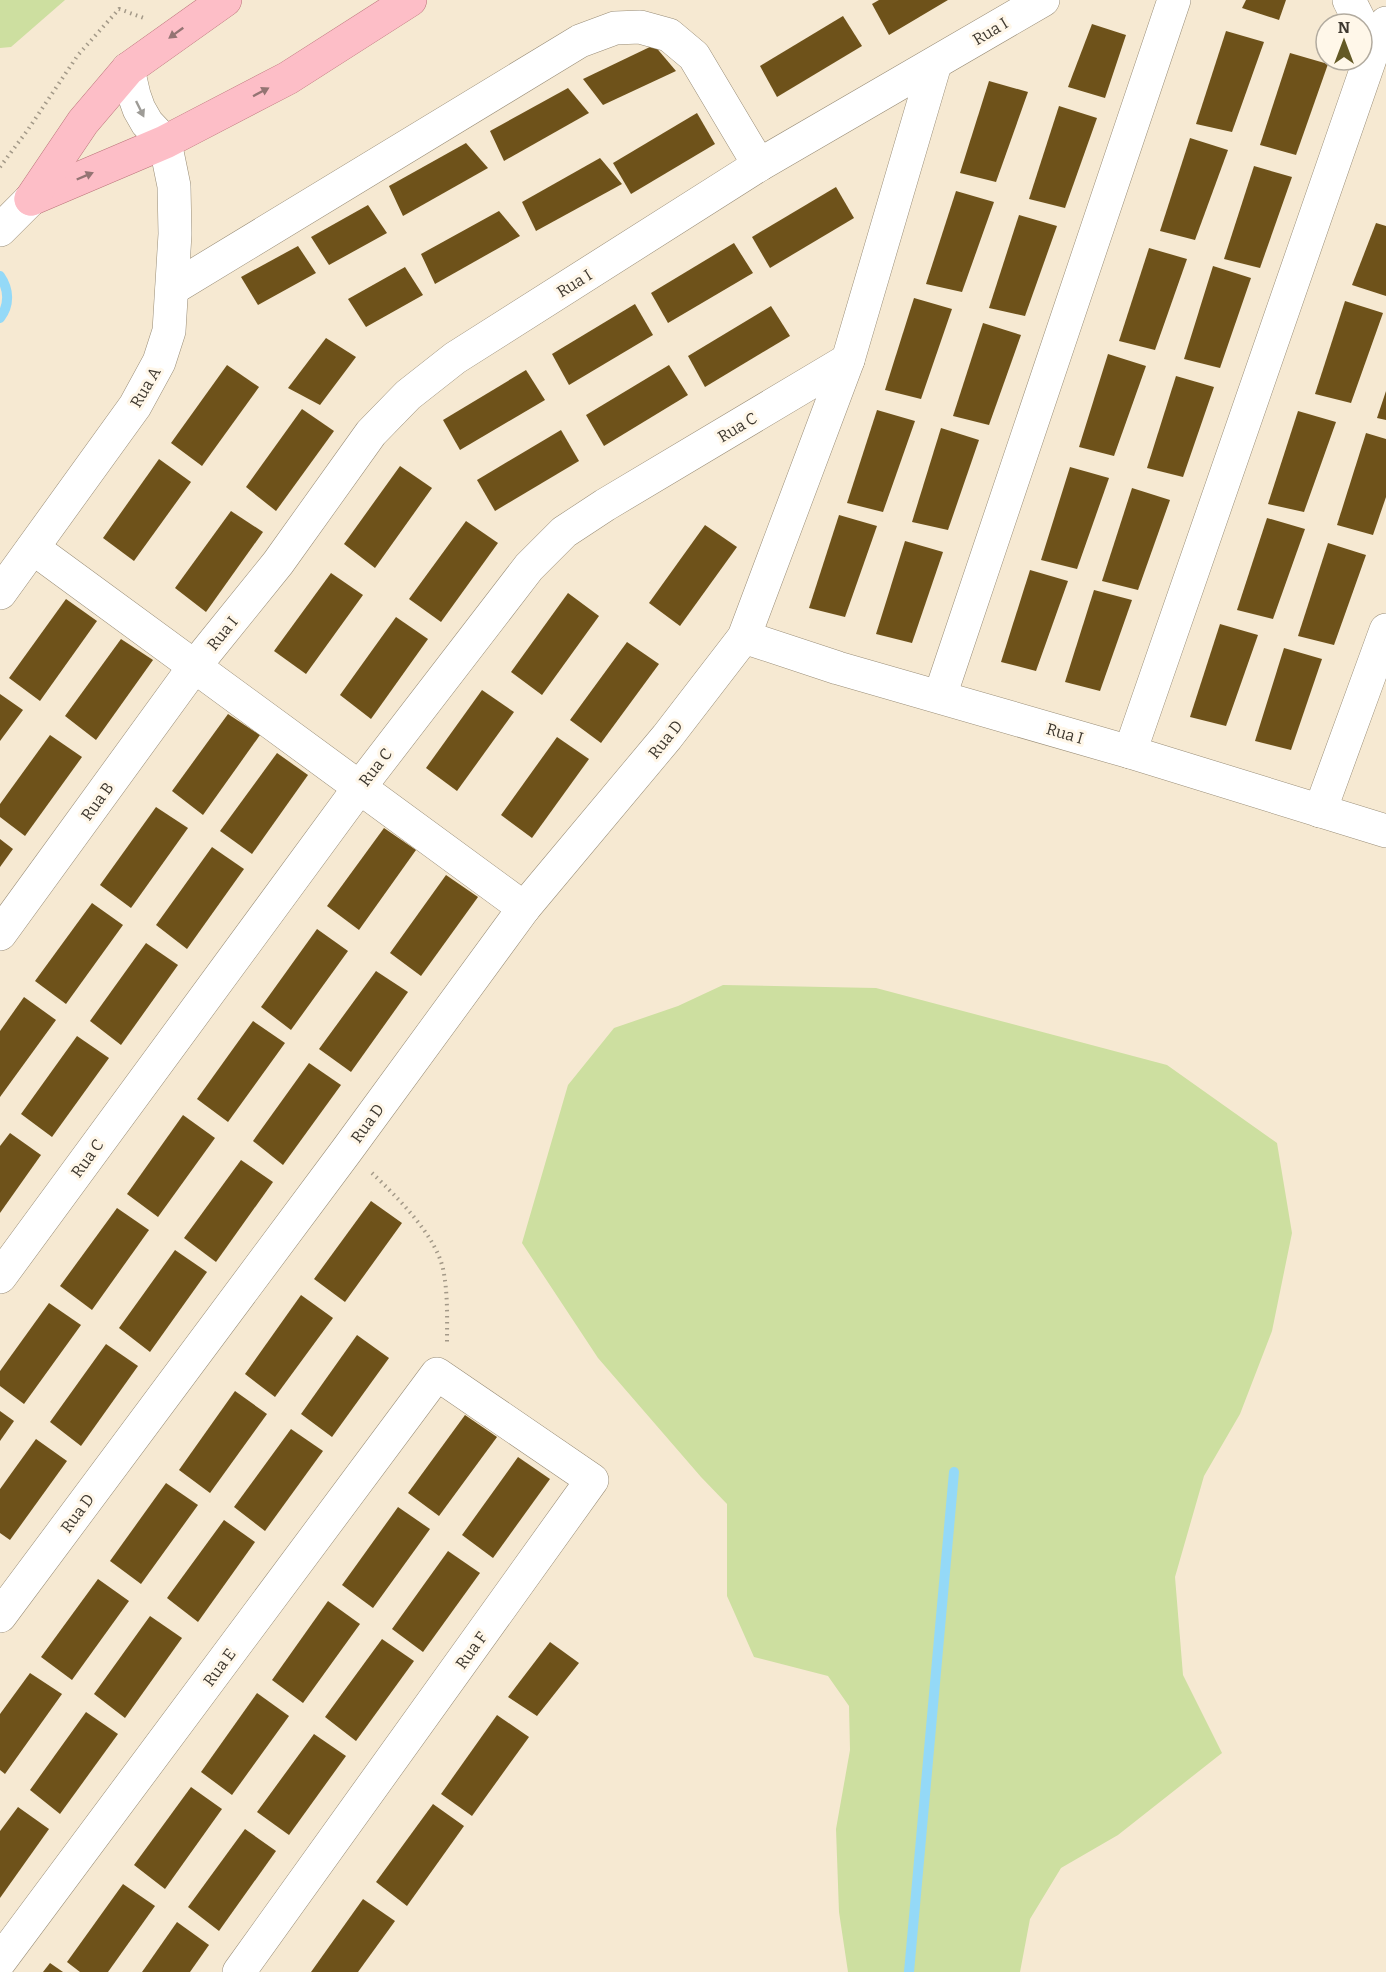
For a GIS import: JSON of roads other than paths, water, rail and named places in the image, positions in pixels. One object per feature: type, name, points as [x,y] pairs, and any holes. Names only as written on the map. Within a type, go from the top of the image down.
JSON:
[{"type":"main road","points":[[31,199],[83,122],[128,69],[225,0]]},
{"type":"main road","points":[[31,199],[165,142],[288,78],[410,0]]},
{"type":"street","name":"Rua I","points":[[194,667],[278,563],[371,433],[408,395],[455,358],[759,165],[1043,0]]},
{"type":"street","points":[[940,696],[1174,0]]},
{"type":"street","points":[[172,289],[580,41],[615,28],[640,27],[669,35],[694,56],[759,165]]},
{"type":"street","name":"Rua D","points":[[0,1616],[524,909],[667,737],[744,638],[848,360],[935,64]]},
{"type":"street","points":[[128,69],[139,109],[147,123],[165,142]]},
{"type":"street","points":[[1130,752],[1362,72]]},
{"type":"street","name":"Rua A","points":[[0,592],[135,406],[159,362],[169,331],[175,234],[174,186],[165,142]]},
{"type":"street","points":[[0,230],[31,199]]},
{"type":"street","name":"Rua C","points":[[0,1277],[358,788],[529,567],[564,532],[605,505],[848,360]]},
{"type":"street","points":[[33,548],[524,909]]},
{"type":"street","points":[[1320,811],[1386,630]]},
{"type":"street","name":"Rua I","points":[[744,638],[838,668],[1130,752],[1386,831]]},
{"type":"street","name":"Rua B","points":[[0,934],[194,667]]},
{"type":"street","name":"Rua E","points":[[0,1961],[437,1374]]},
{"type":"street","name":"Rua F","points":[[239,1972],[592,1480],[437,1374]]},
{"type":"waterway","points":[[0,276],[7,297],[0,318]]},
{"type":"waterway","points":[[909,1972],[954,1472]]}]
